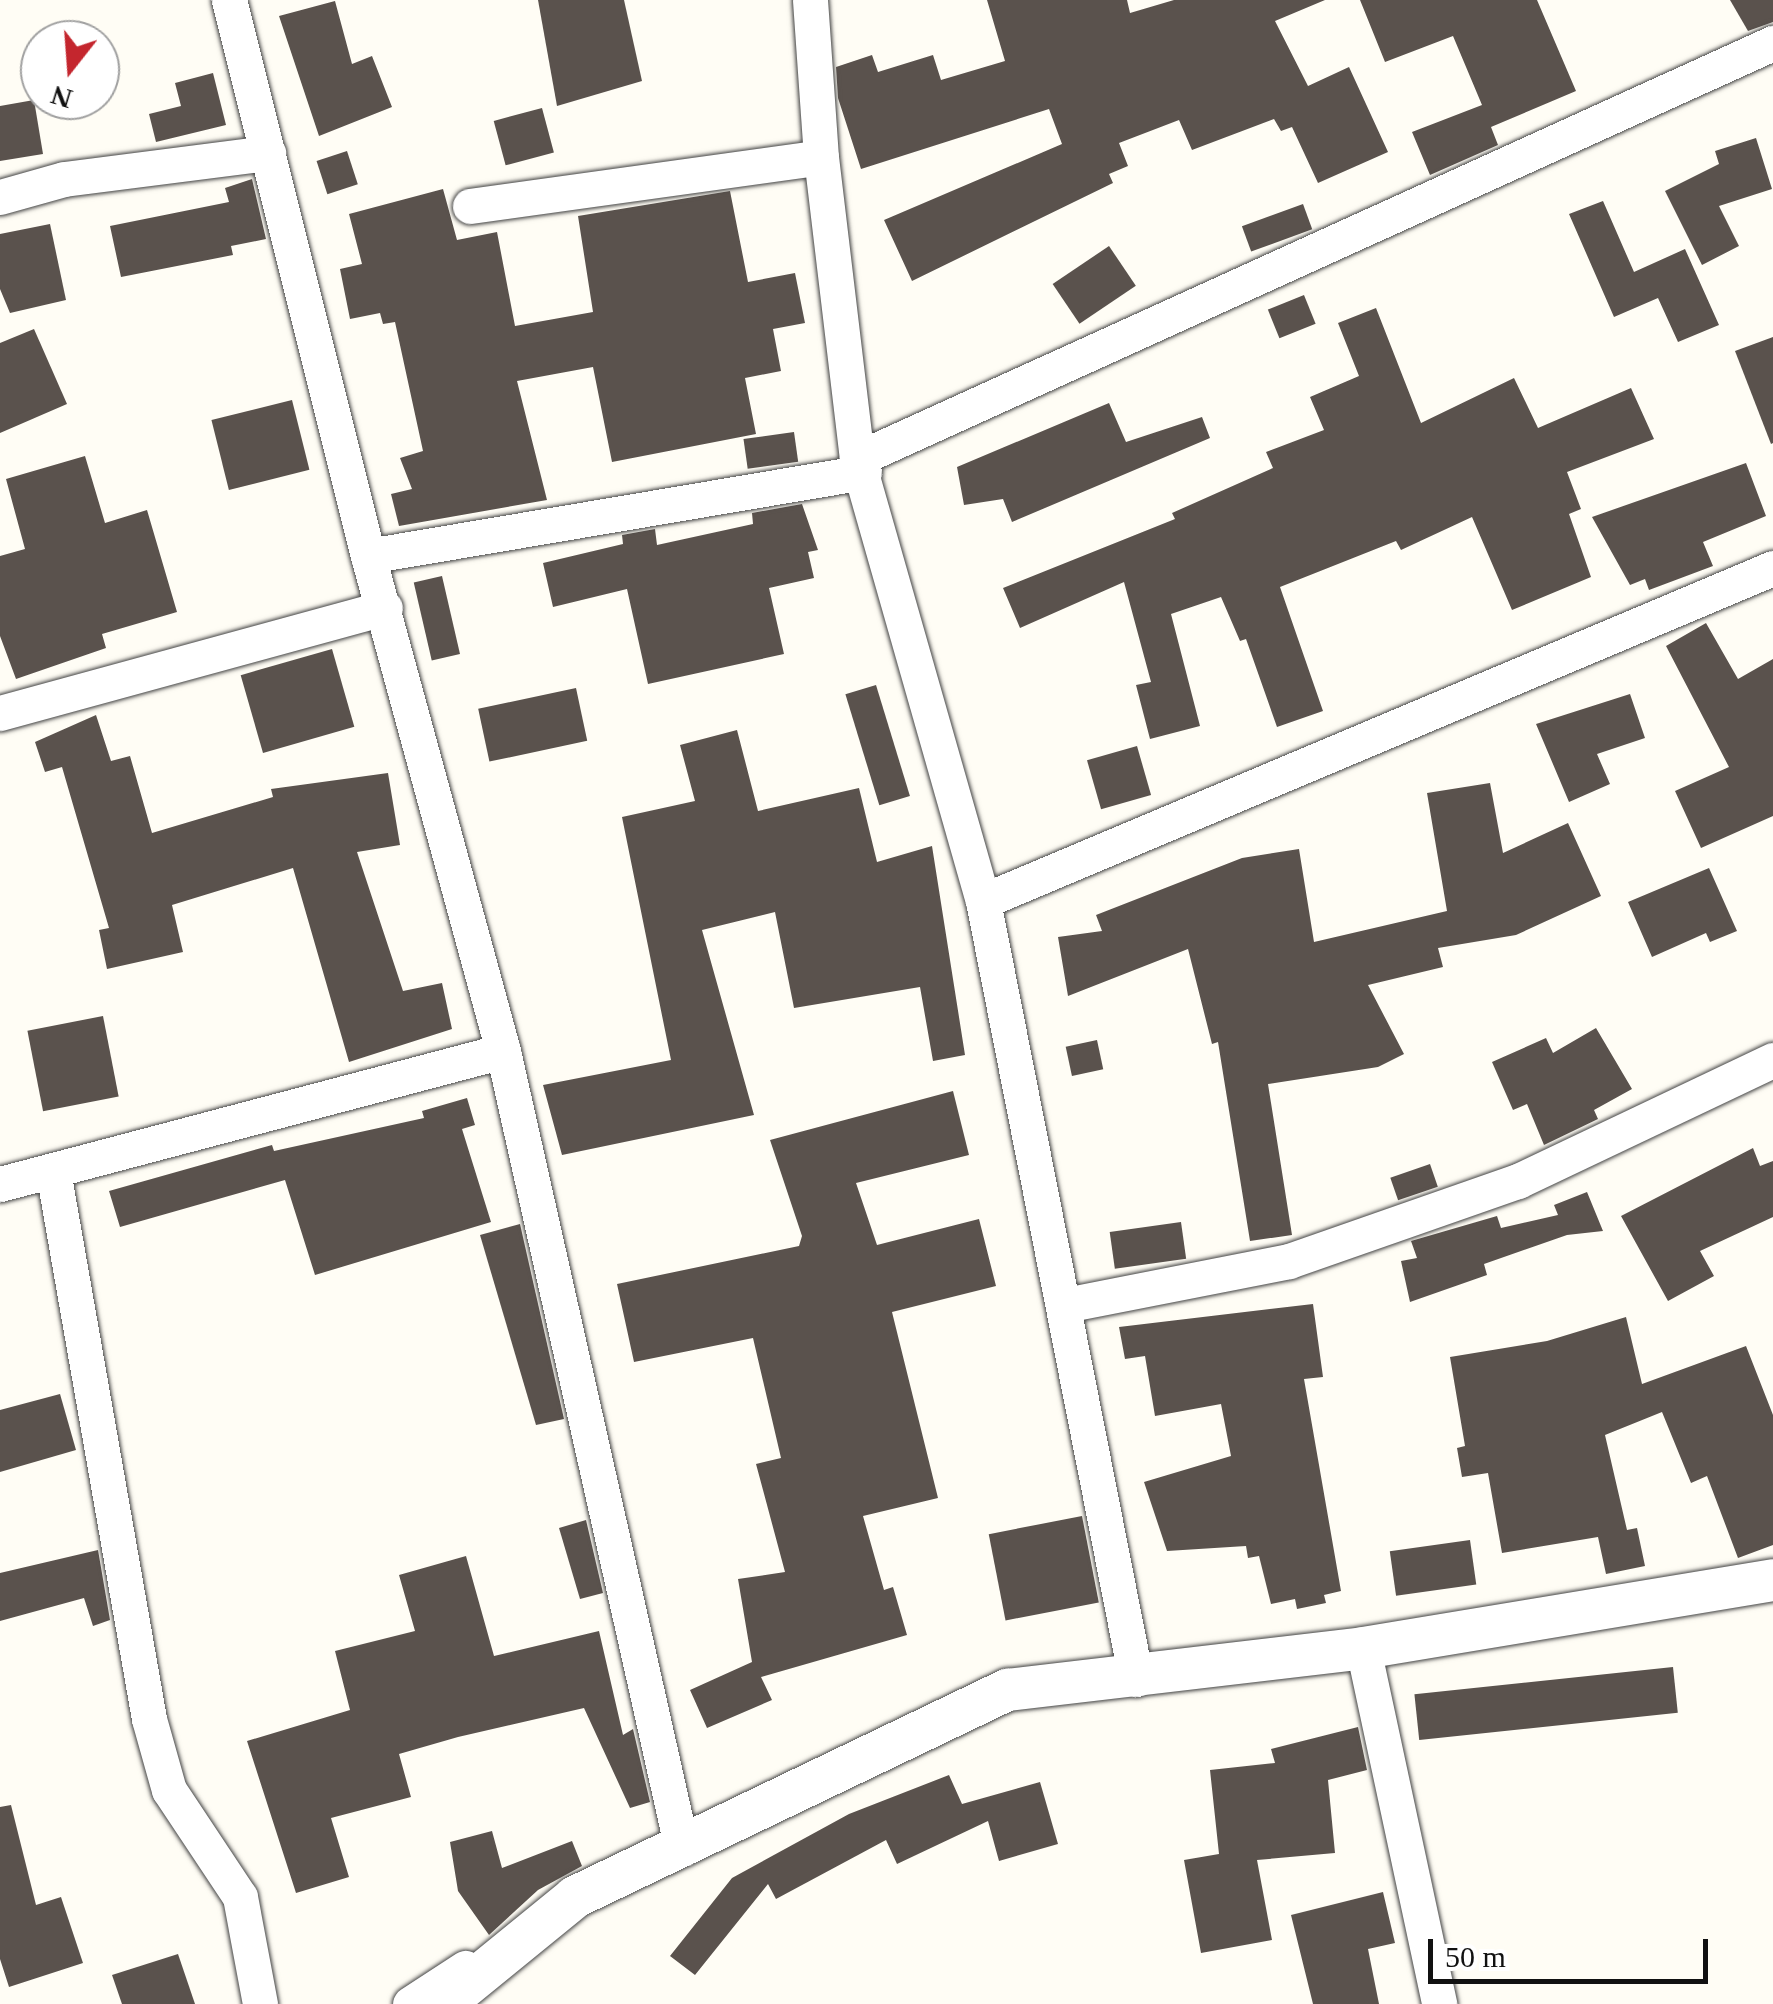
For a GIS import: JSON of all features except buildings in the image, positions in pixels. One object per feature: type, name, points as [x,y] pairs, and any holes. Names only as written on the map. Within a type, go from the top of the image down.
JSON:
[{"type":"street","points":[[228,0],[368,556],[504,1051],[682,1849]]},
{"type":"street","points":[[810,0],[821,157],[861,465],[984,901],[1136,1679]]},
{"type":"street","points":[[368,556],[861,465],[1773,43]]},
{"type":"street","points":[[0,197],[64,179],[268,153]]},
{"type":"street","points":[[470,206],[821,157]]},
{"type":"street","points":[[984,901],[1773,568]]},
{"type":"street","points":[[0,713],[385,608]]},
{"type":"street","points":[[0,1184],[504,1051]]},
{"type":"street","points":[[1065,1306],[1306,1255],[1518,1182],[1773,1060]]},
{"type":"street","points":[[53,1171],[150,1719],[169,1790],[240,1897],[260,2004]]},
{"type":"street","points":[[410,2004],[576,1898],[1008,1690],[1136,1679],[1363,1648],[1773,1580]]},
{"type":"street","points":[[1363,1648],[1440,2004]]},
{"type":"street","points":[[444,2004],[576,1898]]}]
